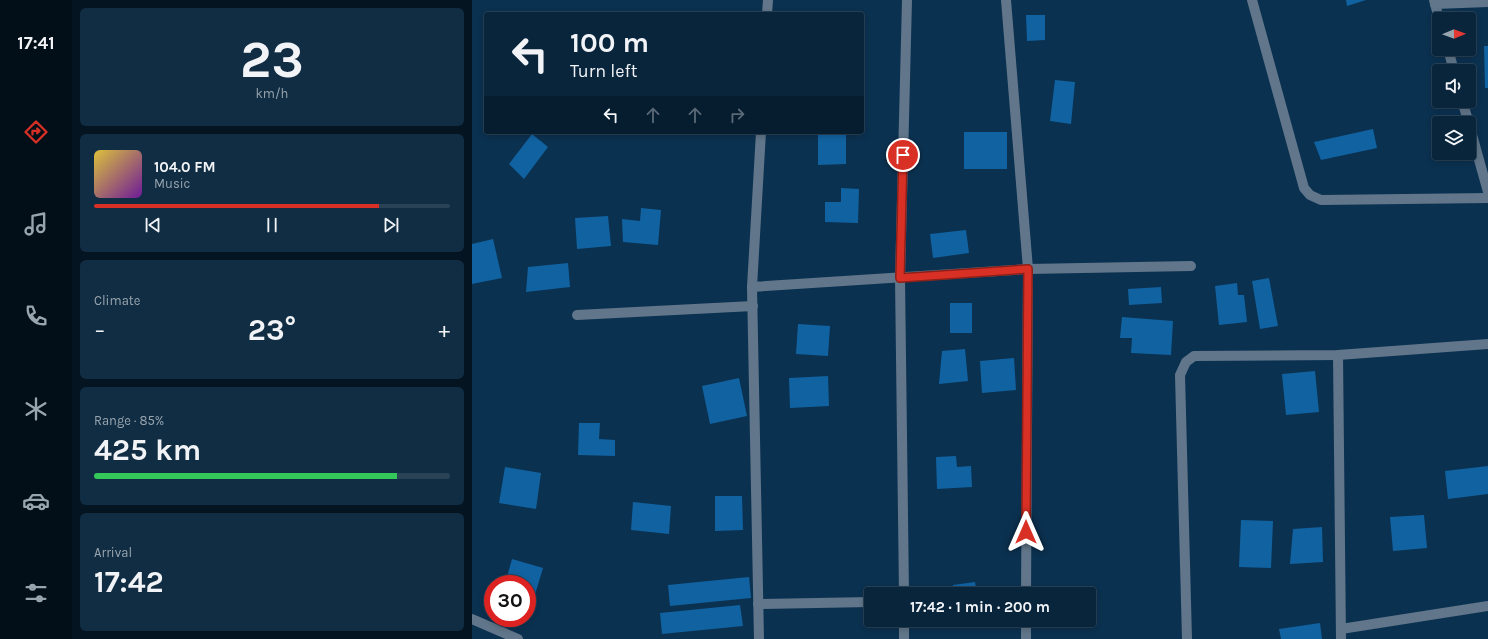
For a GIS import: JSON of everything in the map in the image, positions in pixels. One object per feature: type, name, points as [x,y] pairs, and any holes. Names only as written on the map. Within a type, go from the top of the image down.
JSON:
[{"type":"street","points":[[767,12],[768,0]]},
{"type":"street","points":[[904,587],[900,278],[907,0]]},
{"type":"street","points":[[1006,0],[1028,269],[1026,587]]},
{"type":"street","points":[[1252,0],[1304,188],[1310,195],[1320,200],[1488,198]]},
{"type":"street","points":[[1437,12],[1434,2],[1488,2]]},
{"type":"street","points":[[759,639],[752,287],[761,134]]},
{"type":"street","points":[[1476,141],[1484,160],[1488,192]]},
{"type":"street","points":[[752,287],[1028,269],[1191,266]]},
{"type":"street","points":[[577,315],[753,306]]},
{"type":"street","points":[[1187,639],[1180,374],[1186,362],[1194,356],[1338,356],[1488,344]]},
{"type":"street","points":[[1338,356],[1341,634],[1488,606]]},
{"type":"street","points":[[758,604],[864,602]]},
{"type":"street","points":[[472,619],[518,639]]},
{"type":"street","points":[[904,627],[904,639]]},
{"type":"street","points":[[1026,627],[1026,639]]},
{"type":"building","points":[[1346,0],[1366,0],[1347,6]]},
{"type":"building","points":[[1026,15],[1045,15],[1045,40],[1027,41]]},
{"type":"building","points":[[1484,46],[1488,46],[1488,88],[1485,88]]},
{"type":"building","points":[[1055,80],[1075,82],[1071,124],[1050,121]]},
{"type":"building","points":[[1373,129],[1377,148],[1321,160],[1314,142]]},
{"type":"building","points":[[964,132],[1007,132],[1007,169],[964,169]]},
{"type":"building","points":[[532,134],[548,147],[524,179],[509,164]]},
{"type":"building","points":[[818,134],[846,134],[846,164],[818,165]]},
{"type":"building","points":[[841,188],[859,189],[858,223],[825,222],[825,202],[841,202]]},
{"type":"building","points":[[641,208],[661,210],[658,245],[623,242],[622,219],[640,221]]},
{"type":"building","points":[[608,216],[611,246],[577,249],[575,218]]},
{"type":"building","points":[[966,230],[969,253],[933,258],[930,234]]},
{"type":"building","points":[[493,239],[502,278],[472,284],[472,244]]},
{"type":"building","points":[[568,263],[570,287],[526,292],[528,267]]},
{"type":"building","points":[[1269,278],[1278,326],[1260,329],[1252,281]]},
{"type":"building","points":[[1237,283],[1238,295],[1244,295],[1247,322],[1219,325],[1215,286]]},
{"type":"building","points":[[1161,287],[1162,303],[1129,305],[1128,289]]},
{"type":"building","points":[[950,303],[972,303],[972,333],[950,333]]},
{"type":"building","points":[[1122,317],[1173,321],[1171,355],[1131,353],[1132,338],[1120,338]]},
{"type":"building","points":[[798,324],[830,326],[828,356],[796,354]]},
{"type":"building","points":[[965,349],[968,381],[939,384],[942,351]]},
{"type":"building","points":[[1014,358],[1016,390],[982,393],[980,361]]},
{"type":"building","points":[[1315,371],[1319,412],[1286,415],[1282,374]]},
{"type":"building","points":[[828,376],[829,406],[790,408],[789,378]]},
{"type":"building","points":[[739,378],[747,416],[710,424],[702,386]]},
{"type":"building","points":[[579,423],[600,423],[599,439],[615,440],[615,456],[578,455]]},
{"type":"building","points":[[956,456],[957,467],[971,466],[972,487],[937,489],[936,457]]},
{"type":"building","points":[[1488,466],[1488,494],[1448,499],[1445,471]]},
{"type":"building","points":[[505,467],[541,473],[536,509],[499,503]]},
{"type":"building","points":[[715,496],[742,496],[743,530],[715,531]]},
{"type":"building","points":[[633,502],[671,506],[669,534],[631,530]]},
{"type":"building","points":[[1424,515],[1427,548],[1393,551],[1390,517]]},
{"type":"building","points":[[1241,520],[1273,521],[1271,568],[1239,567]]},
{"type":"building","points":[[1322,527],[1323,562],[1290,564],[1293,529]]},
{"type":"building","points":[[512,559],[543,568],[536,591],[536,575],[508,575]]},
{"type":"building","points":[[749,577],[751,598],[670,606],[668,585]]},
{"type":"building","points":[[975,582],[976,587],[953,587],[953,585]]},
{"type":"building","points":[[740,605],[743,626],[662,634],[660,613]]},
{"type":"building","points":[[1320,623],[1322,639],[1281,639],[1279,629]]},
{"type":"route","points":[[903,155],[900,278],[1028,269],[1026,532]]}]
